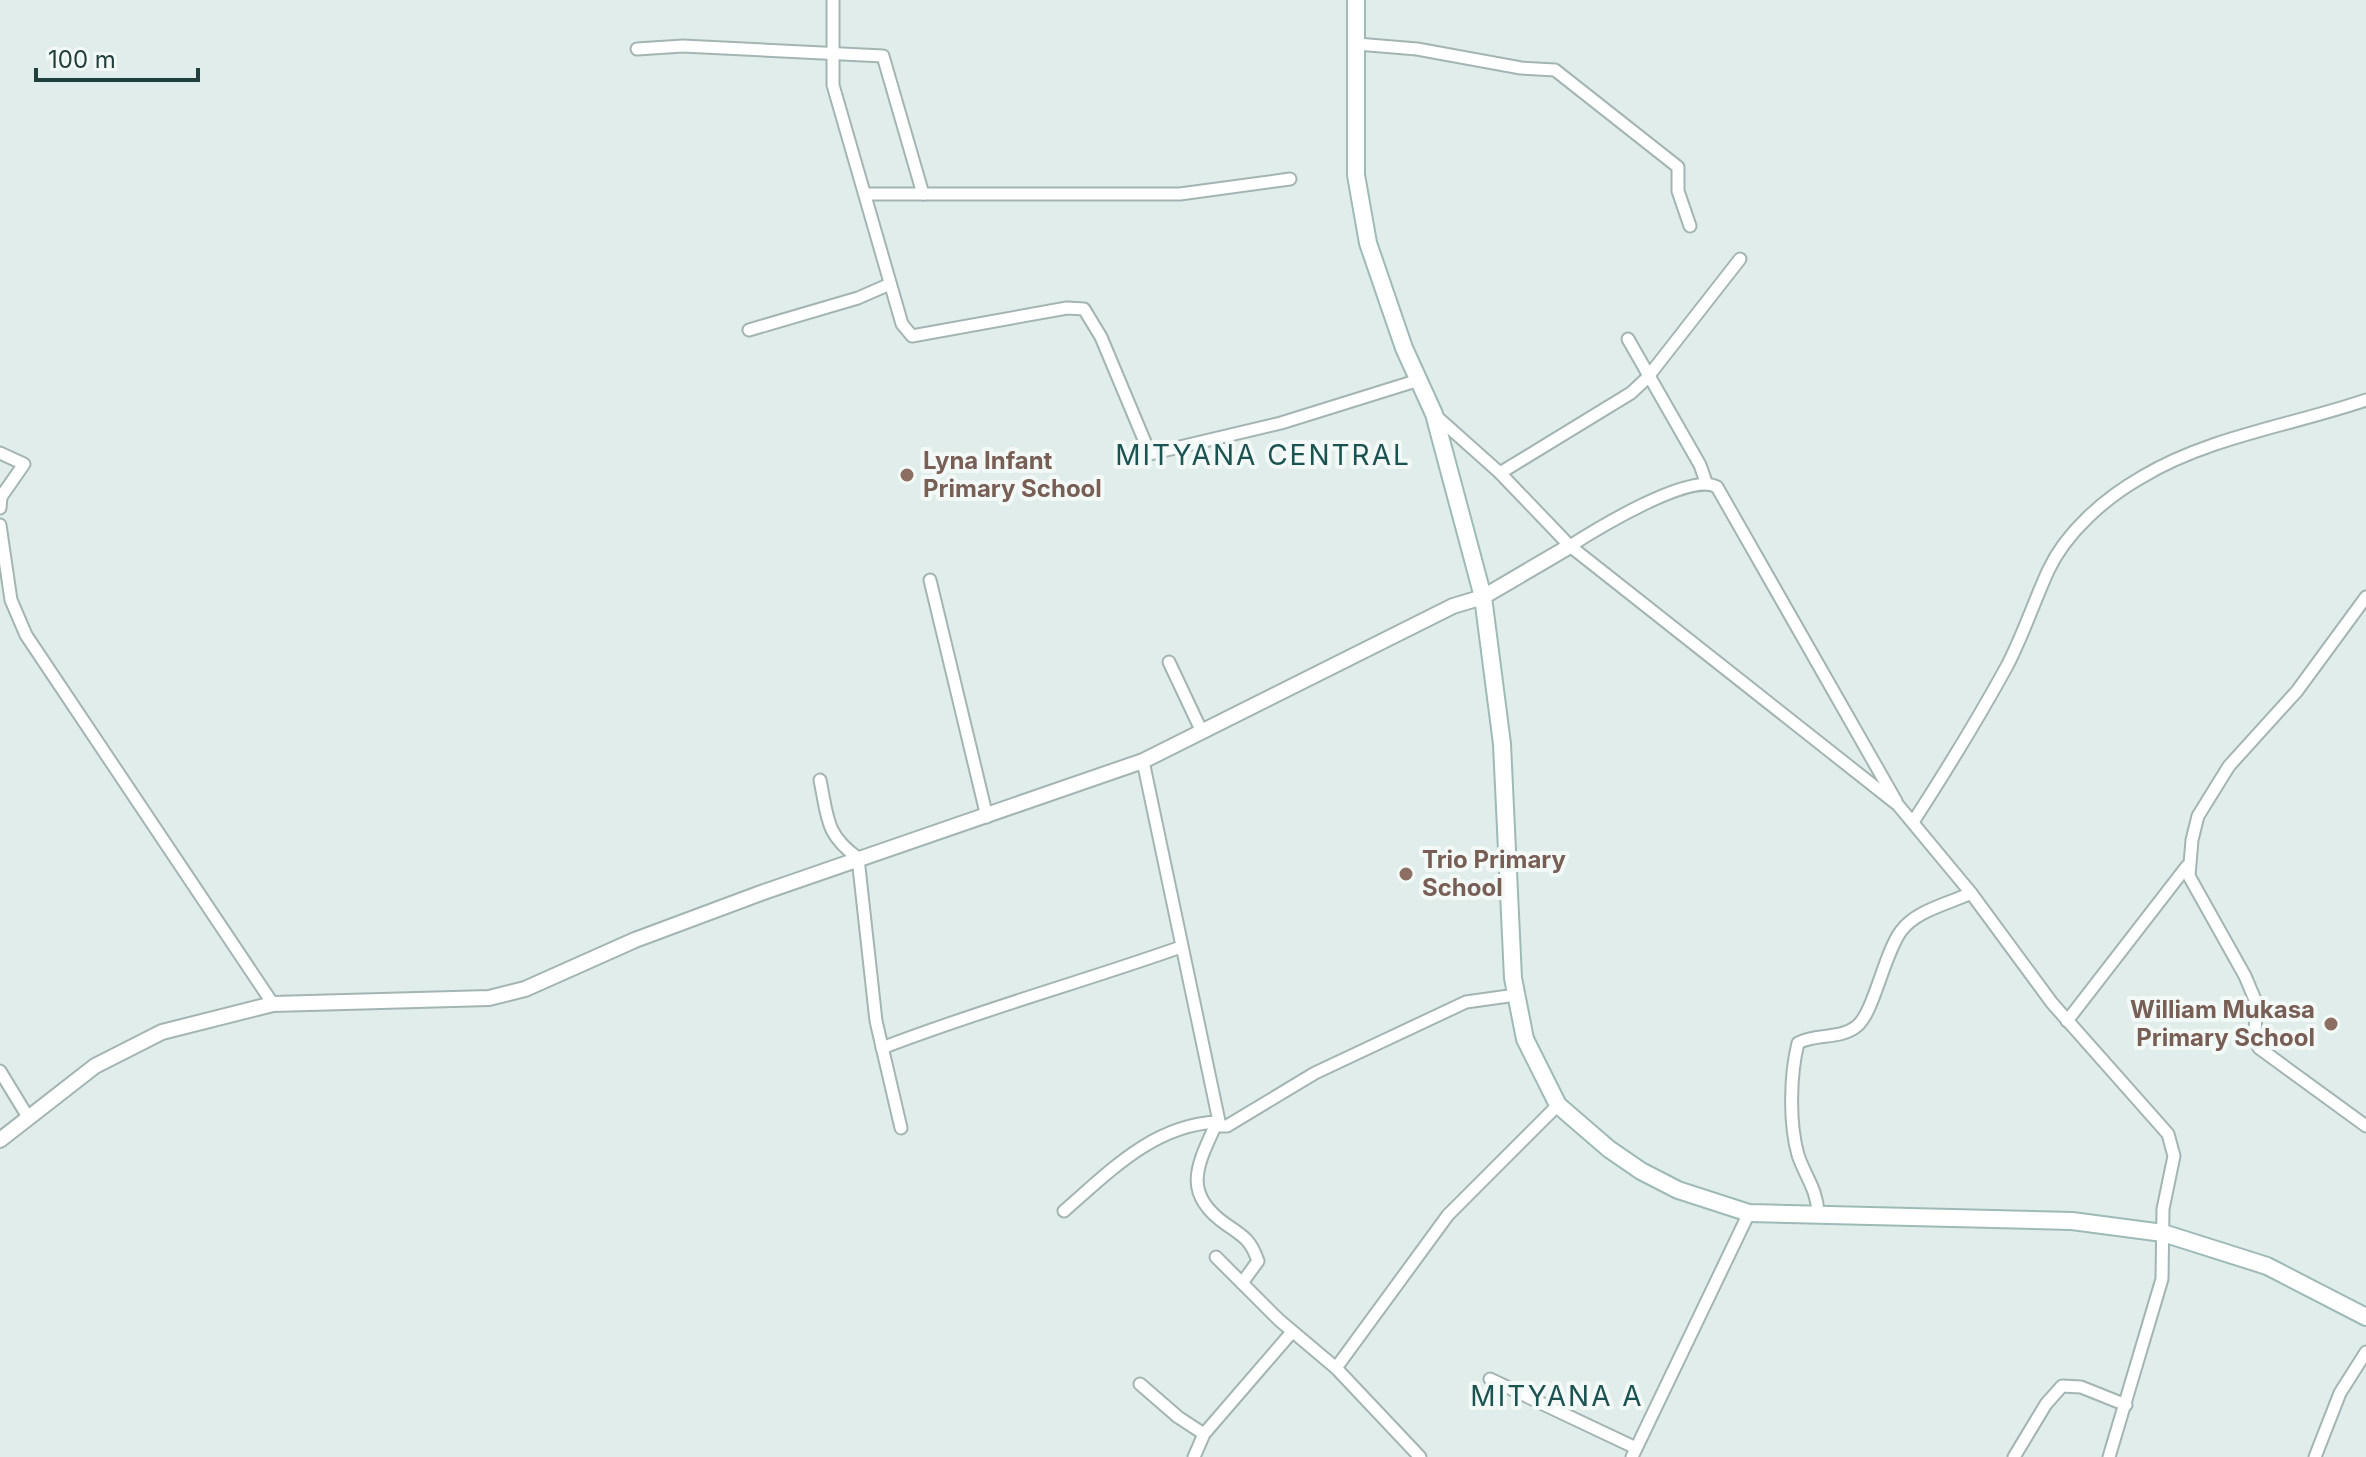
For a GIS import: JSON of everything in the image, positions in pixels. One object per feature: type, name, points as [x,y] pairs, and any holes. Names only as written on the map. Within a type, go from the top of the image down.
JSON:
[{"type":"main road","points":[[1356,0],[1356,175],[1368,243],[1434,414],[1483,597],[1502,744],[1510,949],[1516,995],[1531,1054],[1558,1105],[1609,1149],[1641,1171],[1678,1190],[1749,1213],[2072,1221],[2163,1233],[2267,1266],[2366,1317]]},
{"type":"street","points":[[833,0],[833,85],[902,324],[912,336],[1067,308],[1084,309],[1101,337],[1150,454],[1281,423],[1419,380]]},
{"type":"street","points":[[1357,44],[1417,49],[1521,68],[1555,70],[1564,74],[1595,104],[1678,167],[1678,191],[1690,226]]},
{"type":"street","points":[[637,49],[683,46],[833,51],[883,56],[923,194]]},
{"type":"street","points":[[865,194],[1180,194],[1290,179]]},
{"type":"street","points":[[1500,473],[1631,393],[1647,378],[1740,259]]},
{"type":"street","points":[[749,330],[858,298],[890,284]]},
{"type":"street","points":[[1628,339],[1647,378],[1700,465],[1706,482]]},
{"type":"street","points":[[1913,822],[1995,688],[2049,570],[2067,541],[2100,508],[2141,477],[2185,457],[2366,400]]},
{"type":"street","points":[[1434,414],[1500,473],[1570,546],[1898,805],[1971,893],[2067,1021],[2171,1139],[2174,1156],[2163,1209],[2162,1279],[2109,1457]]},
{"type":"street","points":[[0,453],[24,464],[1,497],[0,508]]},
{"type":"street","points":[[0,1140],[95,1066],[176,1027],[273,1004],[347,1004],[508,994],[635,940],[858,858],[987,817],[1143,761],[1453,606],[1483,597],[1600,527],[1667,495],[1706,482],[1717,487],[1725,498],[1898,805]]},
{"type":"street","points":[[0,525],[11,600],[26,635],[273,1004]]},
{"type":"street","points":[[930,580],[987,817]]},
{"type":"street","points":[[2067,1021],[2187,866],[2198,816],[2229,766],[2297,691],[2366,597]]},
{"type":"street","points":[[1169,662],[1202,732]]},
{"type":"street","points":[[1143,761],[1217,1122],[1200,1161],[1194,1185],[1202,1200],[1224,1223],[1250,1239],[1258,1261],[1242,1283]]},
{"type":"street","points":[[820,780],[829,826],[837,843],[858,858],[882,1048],[901,1128]]},
{"type":"street","points":[[2187,866],[2193,889],[2245,976],[2256,1002],[2258,1046],[2366,1126]]},
{"type":"street","points":[[1818,1213],[1818,1197],[1798,1155],[1794,1131],[1798,1043],[1847,1032],[1857,1026],[1864,1018],[1879,974],[1901,932],[1926,912],[1971,893]]},
{"type":"street","points":[[882,1048],[954,1020],[1048,994],[1181,947]]},
{"type":"street","points":[[1064,1211],[1134,1150],[1158,1137],[1217,1122],[1227,1126],[1315,1073],[1466,1002],[1516,995]]},
{"type":"street","points":[[0,1071],[28,1117]]},
{"type":"street","points":[[1336,1368],[1448,1215],[1558,1105]]},
{"type":"street","points":[[1490,1379],[1634,1453],[1749,1213]]},
{"type":"street","points":[[1216,1257],[1292,1332],[1336,1368],[1420,1457]]},
{"type":"street","points":[[1194,1457],[1204,1434],[1292,1332]]},
{"type":"street","points":[[2315,1457],[2340,1393],[2366,1352]]},
{"type":"street","points":[[1140,1384],[1178,1417],[1204,1434]]},
{"type":"street","points":[[2014,1457],[2046,1404],[2062,1386],[2081,1387],[2126,1405]]},
{"type":"place","name":"Lyna Infant Primary School","points":[[907,475]]},
{"type":"place","name":"Trio Primary School","points":[[1406,874]]},
{"type":"place","name":"William Mukasa Primary School","points":[[2331,1024]]},
{"type":"district","name":"MITYANA CENTRAL","points":[[1263,455]]},
{"type":"district","name":"MITYANA A","points":[[1557,1396]]}]
